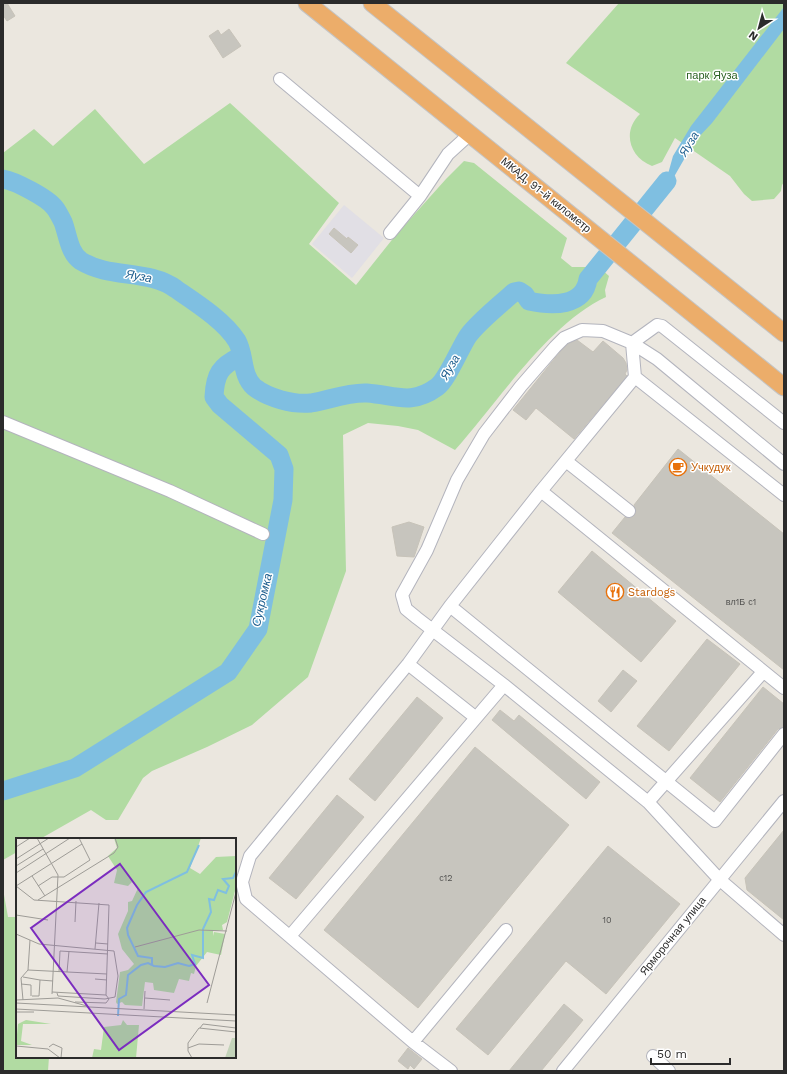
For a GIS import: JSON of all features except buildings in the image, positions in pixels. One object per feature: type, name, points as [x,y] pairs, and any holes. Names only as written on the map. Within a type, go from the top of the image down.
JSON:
[{"type":"highway","name":"МКАД, 91-й километр","points":[[307,3],[784,387]]},
{"type":"highway","points":[[372,3],[784,333]]},
{"type":"lane","points":[[280,79],[420,196]]},
{"type":"lane","points":[[390,233],[420,196],[448,154],[470,134]]},
{"type":"lane","points":[[632,343],[657,325],[662,326],[784,423]]},
{"type":"lane","points":[[784,464],[657,359],[632,343],[603,331],[589,329],[582,330],[564,338],[538,365],[484,434],[457,480],[427,550],[402,595],[406,608],[504,685],[648,802],[719,879],[784,935]]},
{"type":"lane","points":[[451,1071],[413,1042],[246,899],[242,882],[250,856],[408,664],[450,606],[634,377],[632,343]]},
{"type":"lane","points":[[634,377],[784,495]]},
{"type":"lane","points":[[3,422],[170,491],[263,534]]},
{"type":"lane","points":[[566,461],[630,511]]},
{"type":"lane","points":[[541,491],[784,688]]},
{"type":"lane","points":[[450,606],[714,821],[784,734]]},
{"type":"lane","points":[[408,664],[475,717]]},
{"type":"lane","points":[[648,802],[763,672]]},
{"type":"lane","points":[[290,936],[475,717],[504,685]]},
{"type":"lane","name":"Ярморочная улица","points":[[563,1071],[784,801]]},
{"type":"lane","points":[[413,1042],[506,930]]},
{"type":"lane","points":[[653,1056],[669,1071]]},
{"type":"shaded area","points":[[344,205],[384,238],[352,278],[312,244]]},
{"type":"green space","name":"парк Яуза","points":[[619,3],[784,3],[784,182],[781,191],[774,199],[752,201],[744,194],[730,176],[675,138],[662,162],[652,166],[644,162],[633,150],[630,136],[631,128],[634,121],[640,114],[566,63]]},
{"type":"green space","points":[[230,103],[339,203],[309,244],[356,285],[395,236],[446,179],[464,161],[474,163],[567,238],[561,258],[572,267],[586,267],[592,261],[609,276],[605,290],[606,297],[585,309],[544,345],[455,450],[418,430],[398,426],[368,423],[343,435],[346,571],[308,677],[252,725],[152,771],[143,778],[118,820],[106,820],[91,810],[42,838],[16,838],[16,853],[3,860],[3,153],[34,129],[53,146],[95,109],[144,164]]},
{"type":"green space","points":[[3,889],[8,917],[16,917],[16,1058],[49,1058],[48,1071],[3,1071]]},
{"type":"water","points":[[784,7],[784,29],[712,123],[694,142],[667,189],[661,193],[654,203],[646,195],[654,190],[657,183],[668,174],[673,156],[691,126]]},
{"type":"waterway","name":"Яуза","points":[[3,179],[31,190],[51,204],[63,222],[71,249],[81,261],[92,267],[142,276],[165,283],[209,312],[225,326],[237,341],[247,377],[254,387],[273,397],[296,403],[311,403],[360,393],[403,398],[411,398],[428,393],[437,387],[445,378],[472,331],[514,292],[519,291],[525,295],[529,301],[547,304],[557,304],[574,300],[580,295],[585,288],[588,279],[667,181]]},
{"type":"waterway","name":"Сукромка","points":[[3,791],[75,768],[228,672],[258,629],[283,500],[284,469],[279,455],[220,405],[214,397],[217,377],[223,367],[241,356]]},
{"type":"place","name":"Учкудук","points":[[678,467]]},
{"type":"place","name":"Stardogs","points":[[615,592]]}]
